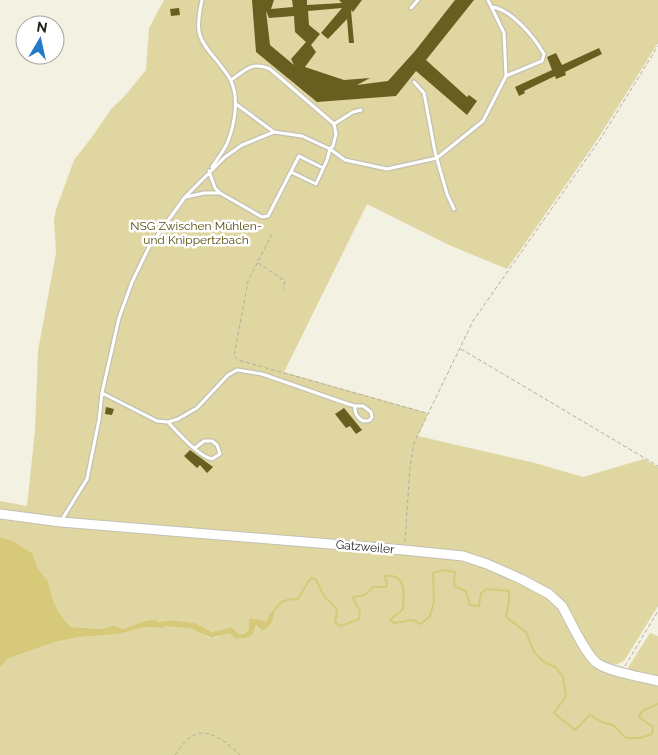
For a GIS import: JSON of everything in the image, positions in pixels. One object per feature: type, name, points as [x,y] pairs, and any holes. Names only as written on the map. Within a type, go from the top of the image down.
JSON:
[{"type":"street","name":"Gatzweiler","points":[[0,514],[61,522],[463,556],[521,579],[549,594],[562,606],[590,656],[603,666],[658,681]]},
{"type":"lane","points":[[202,0],[198,24],[198,32],[202,44],[231,80],[236,94],[236,104],[228,141],[209,172]]},
{"type":"lane","points":[[411,8],[418,0]]},
{"type":"lane","points":[[236,104],[274,132],[302,136],[330,149],[345,160],[387,169],[437,158],[483,121],[506,76],[504,33],[488,0]]},
{"type":"lane","points":[[493,7],[500,9],[525,28],[534,37],[544,54],[542,61],[506,76]]},
{"type":"lane","points":[[231,80],[252,66],[260,64],[270,68],[334,124],[336,134],[333,146],[330,149],[316,184],[291,172]]},
{"type":"lane","points":[[414,82],[424,93],[435,152],[447,194],[454,209]]},
{"type":"lane","points":[[334,124],[353,112],[361,110]]},
{"type":"lane","points":[[61,522],[87,479],[99,420],[102,393],[119,318],[132,282],[150,247],[185,198],[224,157],[242,145],[274,132]]},
{"type":"lane","points":[[209,172],[215,188],[220,193],[262,217],[268,216],[299,156],[323,168]]},
{"type":"lane","points":[[185,198],[204,193],[220,193]]},
{"type":"lane","points":[[102,393],[157,421],[168,422],[178,419],[197,408],[228,375],[237,370],[262,374],[354,406],[363,406],[371,412],[372,417],[370,420],[364,422],[354,411],[354,406]]},
{"type":"lane","points":[[168,422],[195,448],[209,459],[215,458],[220,454],[217,445],[212,441],[204,442],[195,448]]},
{"type":"path","points":[[404,550],[410,466],[414,443],[473,321],[599,141],[658,46]]},
{"type":"path","points":[[272,234],[248,281],[234,356],[238,360],[427,413]]},
{"type":"path","points":[[258,263],[284,281],[283,289]]},
{"type":"path","points":[[460,349],[658,466]]},
{"type":"path","points":[[622,672],[658,611]]},
{"type":"path","points":[[175,755],[189,738],[204,733],[214,734],[240,755]]},
{"type":"green space","name":"NSG Zwischen Mühlen- und Knippertzbach","points":[[164,0],[658,0],[658,43],[597,140],[507,269],[449,245],[367,204],[284,372],[428,413],[418,436],[535,463],[583,477],[644,459],[658,467],[658,606],[624,661],[615,665],[590,656],[562,606],[549,594],[487,564],[463,556],[71,522],[97,527],[258,540],[463,560],[505,574],[548,595],[561,607],[582,648],[590,659],[604,670],[658,685],[658,755],[0,755],[0,668],[7,659],[55,642],[80,637],[119,634],[145,627],[183,627],[197,630],[211,638],[230,633],[235,639],[246,638],[252,636],[256,625],[260,631],[267,628],[274,617],[274,610],[270,613],[266,623],[252,618],[249,619],[249,629],[244,634],[237,633],[232,627],[212,632],[195,623],[171,620],[158,622],[156,619],[144,621],[123,629],[116,626],[103,629],[73,627],[65,621],[58,611],[52,598],[48,581],[39,570],[32,553],[13,541],[0,537],[0,501],[27,506],[35,431],[38,351],[56,253],[54,220],[56,210],[74,160],[111,109],[123,98],[146,70],[149,28]]},
{"type":"green space","points":[[650,633],[658,636],[658,678],[626,671]]},
{"type":"shaded area","points":[[0,537],[13,541],[32,553],[39,570],[48,581],[52,598],[58,611],[72,627],[103,629],[116,626],[123,629],[144,621],[156,619],[158,622],[171,620],[195,623],[212,632],[232,627],[237,633],[244,634],[249,629],[249,619],[252,618],[266,622],[270,613],[274,610],[273,620],[269,626],[261,631],[256,625],[252,636],[235,639],[230,633],[212,638],[190,628],[165,626],[163,628],[145,627],[119,634],[80,637],[55,642],[7,659],[0,668]]},
{"type":"building","points":[[252,0],[274,0],[271,9],[293,7],[292,0],[307,0],[307,5],[342,3],[339,0],[362,0],[353,12],[351,10],[354,43],[349,43],[347,19],[328,39],[321,33],[342,8],[308,11],[309,25],[320,34],[311,45],[316,52],[305,67],[344,80],[370,78],[357,85],[388,81],[415,51],[455,0],[474,0],[426,60],[467,97],[469,95],[477,101],[467,115],[416,71],[396,96],[317,102],[256,52]],"holes":[[[266,11],[269,18],[294,16],[295,32],[306,42],[291,59],[294,65],[270,45]]]},
{"type":"building","points":[[179,8],[180,15],[171,16],[170,9]]},
{"type":"building","points":[[599,48],[602,54],[565,72],[566,75],[556,79],[555,76],[524,91],[525,93],[519,96],[515,87],[552,70],[547,57],[556,53],[562,65]]},
{"type":"building","points":[[106,407],[114,409],[112,415],[105,414]]},
{"type":"building","points":[[344,408],[362,430],[356,434],[350,426],[346,428],[335,414]]},
{"type":"building","points":[[190,450],[213,467],[207,473],[200,465],[197,468],[184,456]]},
{"type":"waterway","points":[[273,613],[277,606],[283,602],[298,599],[312,578],[316,580],[324,596],[337,609],[335,623],[341,626],[359,619],[360,612],[353,597],[365,595],[373,587],[386,587],[387,582],[384,576],[391,576],[400,581],[404,597],[403,609],[390,620],[394,623],[412,620],[421,624],[430,616],[434,601],[433,573],[443,570],[455,572],[454,586],[466,591],[470,605],[479,606],[481,593],[487,589],[509,591],[506,617],[526,632],[534,652],[544,662],[555,667],[563,677],[566,696],[554,713],[575,730],[590,715],[602,722],[613,725],[626,738],[640,738],[652,734],[653,727],[639,717],[642,711],[658,704]]}]
